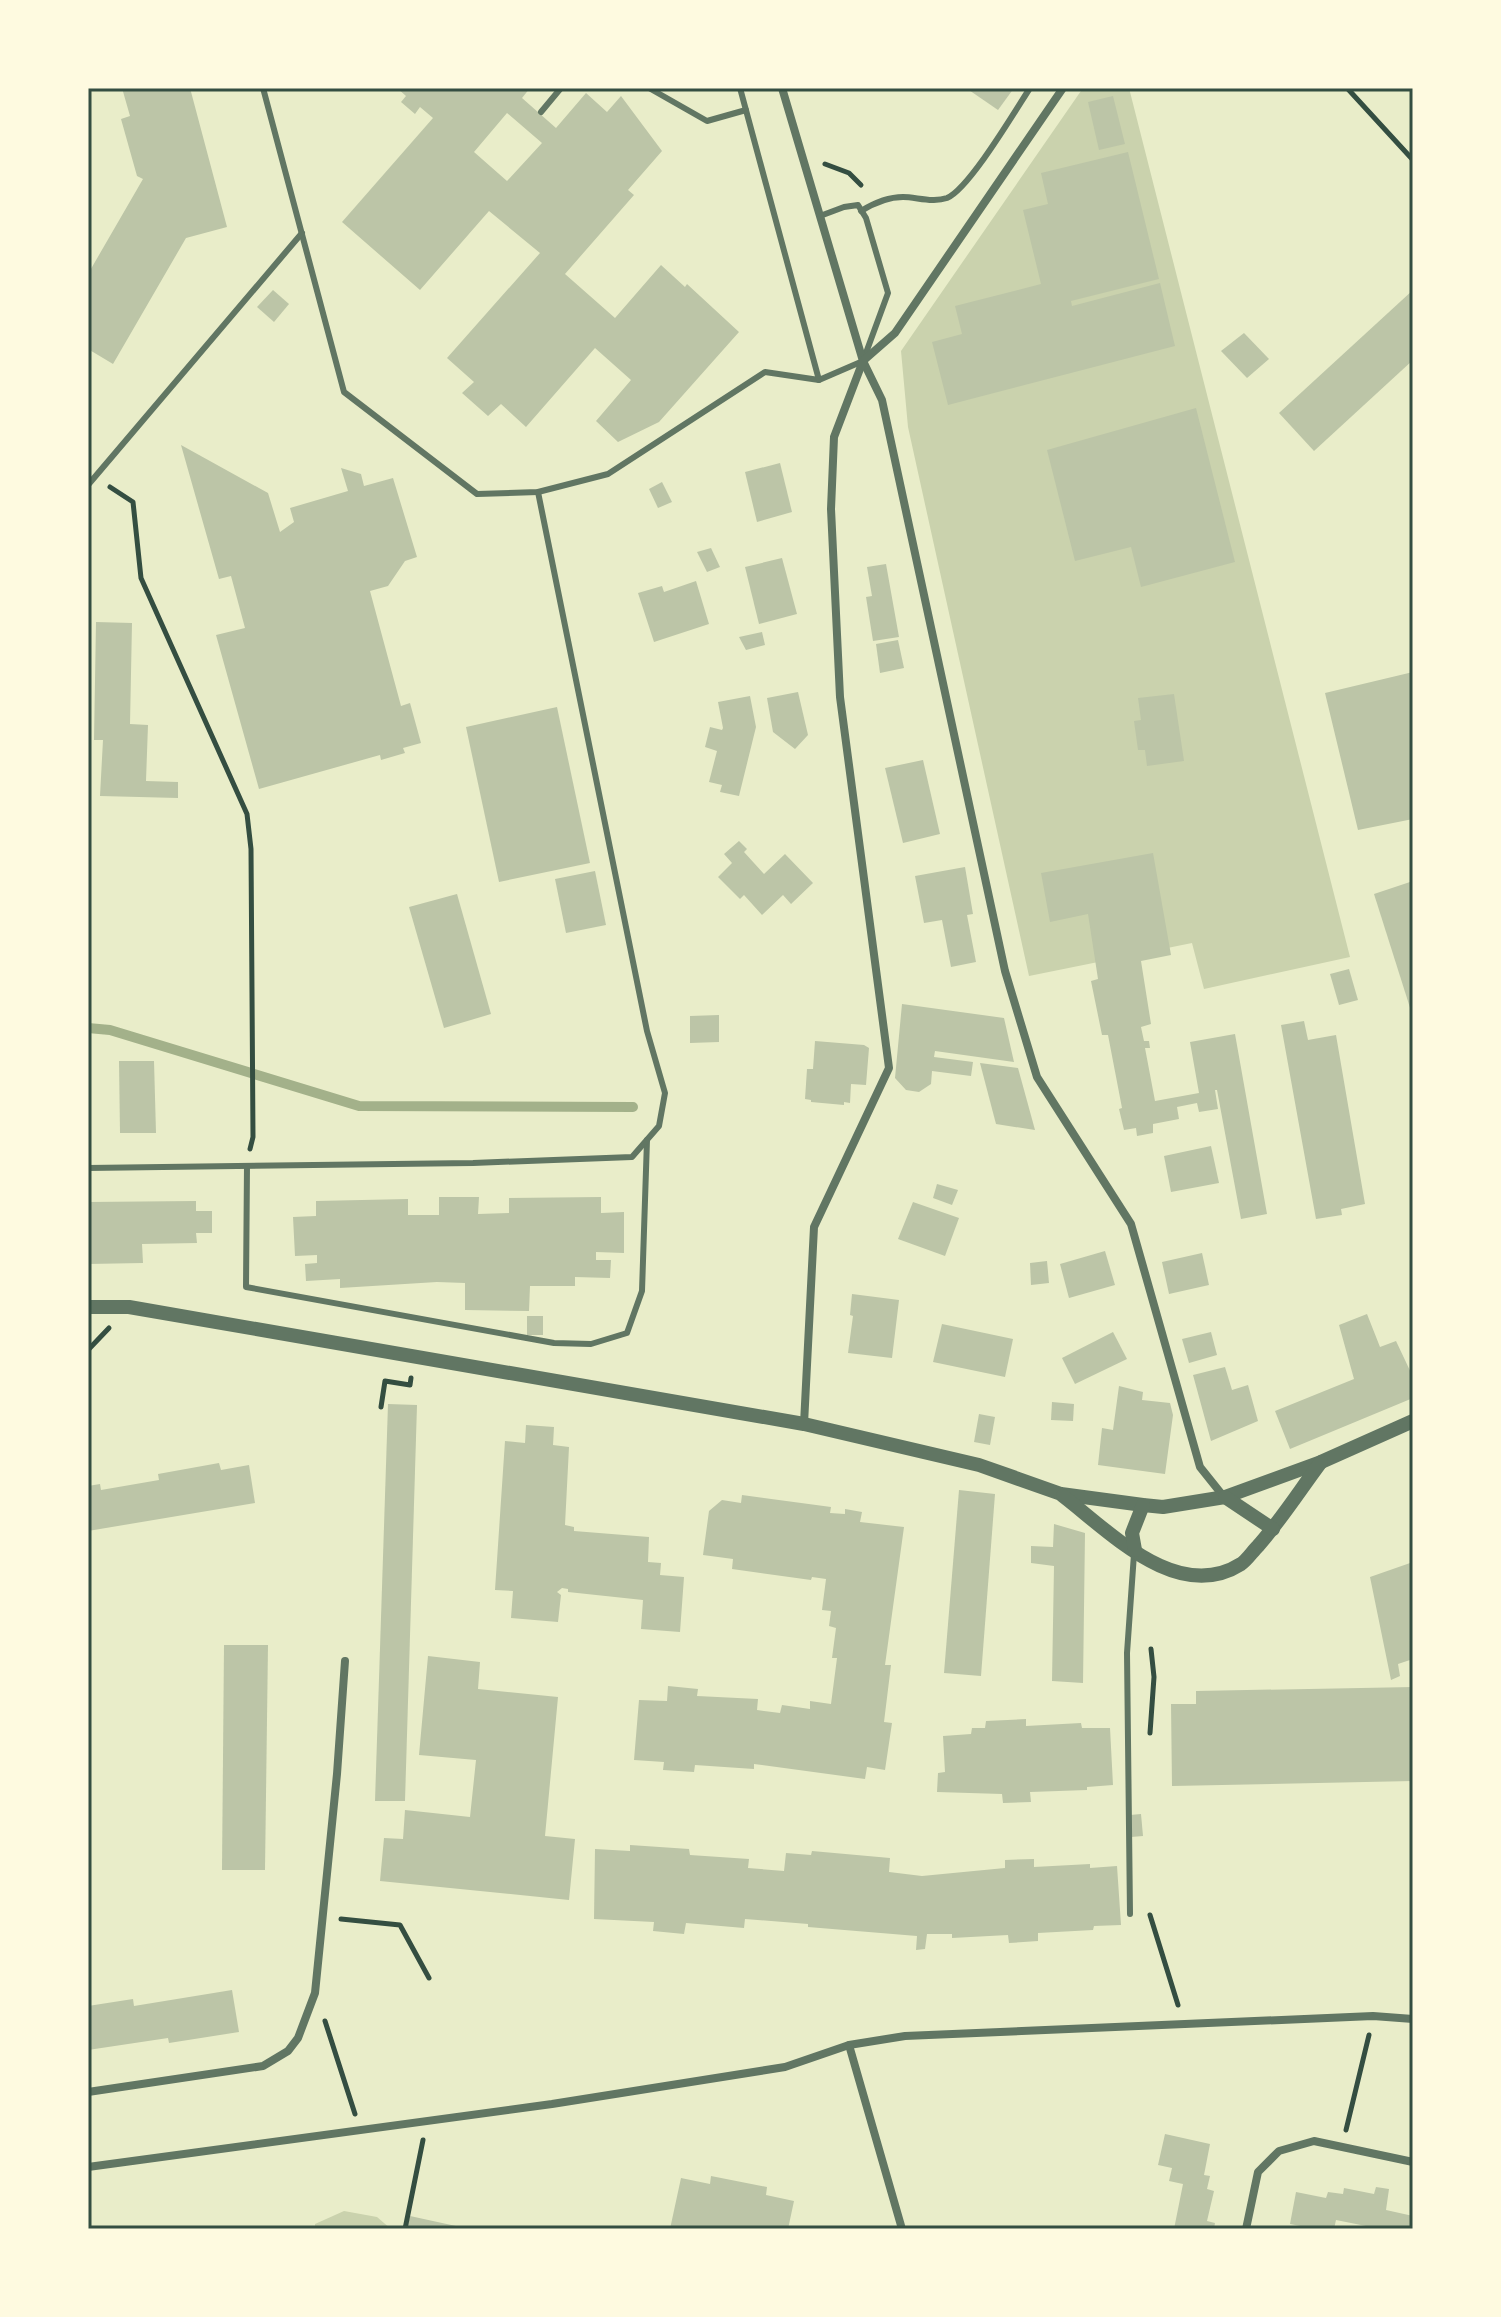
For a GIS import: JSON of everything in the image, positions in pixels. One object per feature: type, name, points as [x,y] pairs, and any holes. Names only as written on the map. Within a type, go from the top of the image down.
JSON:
[{"type":"street","points":[[782,88],[863,361],[882,400],[1005,971],[1037,1077],[1131,1224],[1200,1467],[1225,1497],[1273,1529]]},
{"type":"street","points":[[804,1424],[814,1227],[889,1068],[840,697],[831,509],[834,437],[863,361],[895,333],[1063,88]]},
{"type":"street","points":[[88,1307],[129,1307],[804,1424],[979,1465],[1061,1494],[1163,1507],[1225,1497],[1321,1462],[1413,1421]]},
{"type":"street","points":[[1061,1494],[1159,1568],[1188,1575],[1217,1575],[1242,1563],[1273,1529],[1321,1462]]},
{"type":"street","points":[[1135,1550],[1132,1533],[1143,1505]]},
{"type":"street","points":[[88,2092],[263,2066],[288,2051],[298,2038],[315,1993],[345,1661]]},
{"type":"street","points":[[88,2167],[426,2121],[785,2067],[849,2045],[905,2036],[1373,2016],[1413,2019]]},
{"type":"street","points":[[849,2045],[902,2229]]},
{"type":"street","points":[[1246,2229],[1258,2172],[1279,2151],[1314,2141],[1413,2162]]},
{"type":"lane","points":[[263,88],[344,392],[477,494],[538,492],[608,474],[765,372],[819,380],[863,361],[888,293],[866,218],[858,205],[820,216]]},
{"type":"lane","points":[[541,112],[561,88]]},
{"type":"lane","points":[[649,88],[707,121],[746,110]]},
{"type":"lane","points":[[740,88],[819,380]]},
{"type":"lane","points":[[861,211],[878,201],[899,197],[945,199],[957,192],[1030,88]]},
{"type":"lane","points":[[88,485],[302,233]]},
{"type":"lane","points":[[88,1168],[473,1163],[632,1157],[659,1126],[665,1093],[647,1031],[538,492]]},
{"type":"lane","points":[[247,1166],[246,1287],[554,1343],[591,1344],[627,1333],[642,1291],[647,1140]]},
{"type":"lane","points":[[1130,1914],[1128,1632],[1135,1550]]},
{"type":"path","points":[[1347,88],[1413,160]]},
{"type":"path","points":[[94,477],[133,502],[141,578],[247,814],[251,849],[253,1137],[247,1166]]},
{"type":"path","points":[[381,1407],[385,1381],[410,1385]]},
{"type":"path","points":[[1150,1736],[1154,1677],[1151,1649]]},
{"type":"path","points":[[322,1917],[400,1925],[429,1978]]},
{"type":"path","points":[[1150,1919],[1179,2006]]},
{"type":"path","points":[[315,1993],[348,2092]]},
{"type":"path","points":[[1342,2147],[1373,2016]]},
{"type":"path","points":[[405,2229],[426,2121]]},
{"type":"green space","points":[[1083,88],[1129,88],[1350,957],[1204,989],[1192,943],[1029,976],[908,427],[901,351]]},
{"type":"green space","points":[[344,2211],[377,2217],[391,2229],[315,2229],[315,2224]]},
{"type":"building","points":[[122,88],[190,88],[227,227],[186,238],[113,364],[88,349],[88,274],[143,179],[137,176],[121,119],[130,116]]},
{"type":"building","points":[[397,88],[530,88],[522,98],[556,128],[586,93],[607,112],[621,96],[662,151],[628,190],[634,195],[565,274],[615,318],[661,265],[685,287],[687,284],[739,332],[659,422],[618,442],[596,421],[631,380],[595,348],[526,427],[501,404],[488,416],[462,393],[474,382],[447,358],[540,253],[489,211],[420,290],[342,222],[433,118],[420,107],[415,114],[401,102],[406,96]],"holes":[[[507,113],[542,143],[507,181],[474,152]]]},
{"type":"building","points":[[966,88],[1014,88],[998,110]]},
{"type":"building","points":[[1113,96],[1125,144],[1099,150],[1088,102]]},
{"type":"building","points":[[1128,152],[1159,279],[1071,301],[1072,306],[1160,283],[1175,346],[948,405],[932,342],[962,334],[955,306],[1041,284],[1023,210],[1048,204],[1041,173]]},
{"type":"building","points":[[273,290],[289,304],[274,322],[257,307]]},
{"type":"building","points":[[1413,290],[1413,360],[1314,451],[1279,413]]},
{"type":"building","points":[[1244,333],[1269,359],[1247,378],[1221,351]]},
{"type":"building","points":[[1196,408],[1235,562],[1141,587],[1131,547],[1075,561],[1047,450]]},
{"type":"building","points":[[181,445],[268,493],[280,532],[294,522],[290,508],[348,491],[341,468],[361,474],[364,486],[393,478],[417,557],[405,561],[388,586],[370,591],[401,706],[410,703],[421,743],[403,748],[405,753],[381,760],[380,755],[259,789],[216,635],[245,628],[231,576],[219,579]]},
{"type":"building","points":[[780,463],[792,512],[757,522],[745,472]]},
{"type":"building","points":[[662,482],[672,502],[658,508],[649,489]]},
{"type":"building","points":[[711,548],[720,567],[707,572],[697,552]]},
{"type":"building","points":[[782,558],[797,614],[759,624],[745,567]]},
{"type":"building","points":[[886,564],[899,637],[873,641],[866,597],[872,596],[867,567]]},
{"type":"building","points":[[696,581],[709,624],[654,642],[638,593],[662,586],[664,592]]},
{"type":"building","points":[[96,622],[132,623],[130,724],[148,725],[146,781],[178,782],[178,798],[100,796],[103,740],[94,740]]},
{"type":"building","points":[[762,632],[765,645],[746,650],[739,637]]},
{"type":"building","points":[[898,640],[904,668],[880,673],[876,644]]},
{"type":"building","points":[[1413,672],[1413,742],[1410,743],[1413,757],[1413,819],[1358,830],[1325,693]]},
{"type":"building","points":[[798,692],[808,735],[795,749],[773,732],[767,698]]},
{"type":"building","points":[[1174,694],[1184,761],[1147,766],[1145,750],[1138,750],[1134,721],[1141,720],[1138,698]]},
{"type":"building","points":[[750,696],[756,727],[739,796],[720,792],[722,785],[709,782],[717,751],[705,747],[710,727],[723,728],[718,702]]},
{"type":"building","points":[[557,707],[590,863],[499,882],[466,727]]},
{"type":"building","points":[[923,760],[940,834],[903,843],[885,768]]},
{"type":"building","points":[[739,841],[747,849],[744,852],[764,874],[785,854],[813,883],[791,904],[783,895],[762,915],[744,895],[740,899],[718,877],[732,863],[724,854]]},
{"type":"building","points":[[1153,853],[1171,955],[1141,961],[1151,1024],[1141,1027],[1144,1041],[1149,1041],[1150,1048],[1145,1048],[1155,1101],[1199,1093],[1190,1042],[1235,1034],[1267,1214],[1241,1219],[1217,1090],[1218,1109],[1199,1112],[1197,1103],[1177,1107],[1179,1119],[1153,1124],[1153,1133],[1137,1136],[1136,1128],[1124,1130],[1108,1035],[1102,1035],[1091,981],[1098,979],[1088,914],[1050,922],[1041,873]]},
{"type":"building","points":[[965,867],[973,914],[967,915],[976,962],[951,967],[942,920],[924,923],[915,876]]},
{"type":"building","points":[[595,871],[606,925],[566,933],[555,879]]},
{"type":"building","points":[[1413,881],[1413,1013],[1412,1014],[1374,894]]},
{"type":"building","points":[[457,894],[491,1014],[444,1028],[409,907]]},
{"type":"building","points":[[1349,969],[1358,1000],[1339,1005],[1330,974]]},
{"type":"building","points":[[902,1004],[1004,1018],[1014,1062],[935,1051],[934,1057],[973,1062],[971,1076],[932,1071],[931,1084],[919,1092],[906,1090],[895,1078]]},
{"type":"building","points":[[719,1015],[719,1042],[690,1043],[690,1016]]},
{"type":"building","points":[[1304,1021],[1308,1040],[1336,1035],[1365,1204],[1341,1209],[1342,1215],[1316,1219],[1281,1025]]},
{"type":"building","points":[[815,1041],[869,1048],[866,1085],[851,1084],[850,1103],[844,1102],[844,1105],[805,1099],[807,1069],[813,1069]]},
{"type":"building","points":[[119,1061],[154,1061],[156,1133],[120,1133]]},
{"type":"building","points":[[980,1063],[1018,1068],[1035,1130],[996,1124]]},
{"type":"building","points":[[1211,1146],[1219,1183],[1171,1192],[1164,1156]]},
{"type":"building","points":[[937,1184],[958,1190],[952,1205],[933,1198]]},
{"type":"building","points":[[439,1197],[479,1197],[478,1214],[509,1213],[509,1198],[601,1197],[601,1213],[624,1212],[624,1253],[596,1252],[596,1260],[611,1260],[610,1278],[575,1277],[575,1286],[530,1286],[529,1311],[465,1310],[465,1283],[340,1288],[340,1279],[306,1281],[305,1264],[317,1263],[317,1255],[295,1256],[293,1217],[316,1216],[316,1201],[408,1199],[408,1215],[439,1215]]},
{"type":"building","points":[[196,1201],[196,1211],[212,1211],[212,1233],[196,1233],[197,1243],[142,1244],[143,1263],[88,1264],[88,1202]]},
{"type":"building","points":[[913,1202],[959,1218],[945,1256],[898,1239]]},
{"type":"building","points":[[1105,1251],[1115,1285],[1069,1298],[1060,1264]]},
{"type":"building","points":[[1202,1253],[1209,1285],[1169,1294],[1162,1262]]},
{"type":"building","points":[[1047,1261],[1049,1283],[1031,1285],[1030,1263]]},
{"type":"building","points":[[852,1294],[899,1300],[892,1358],[848,1353],[853,1316],[850,1315]]},
{"type":"building","points":[[1367,1314],[1380,1347],[1396,1341],[1413,1377],[1413,1398],[1290,1449],[1275,1411],[1354,1379],[1339,1325]]},
{"type":"building","points":[[527,1316],[543,1316],[543,1335],[527,1335]]},
{"type":"building","points":[[942,1324],[1013,1339],[1005,1377],[933,1362]]},
{"type":"building","points":[[1113,1332],[1127,1359],[1075,1384],[1062,1358]]},
{"type":"building","points":[[1211,1332],[1217,1355],[1189,1363],[1182,1339]]},
{"type":"building","points":[[1225,1367],[1232,1390],[1248,1385],[1258,1421],[1211,1441],[1193,1375]]},
{"type":"building","points":[[1119,1386],[1143,1392],[1142,1400],[1170,1403],[1173,1415],[1165,1474],[1098,1465],[1102,1428],[1113,1430]]},
{"type":"building","points":[[1052,1402],[1074,1404],[1073,1421],[1051,1420]]},
{"type":"building","points":[[388,1404],[417,1405],[405,1801],[375,1801]]},
{"type":"building","points":[[979,1414],[995,1417],[990,1445],[974,1442]]},
{"type":"building","points":[[526,1425],[554,1427],[553,1445],[569,1447],[565,1525],[574,1527],[574,1531],[649,1537],[648,1562],[661,1563],[660,1575],[684,1577],[680,1632],[641,1629],[643,1600],[568,1592],[568,1589],[562,1588],[557,1592],[561,1595],[558,1622],[511,1618],[513,1591],[495,1590],[505,1441],[525,1443]]},
{"type":"building","points":[[219,1463],[221,1470],[249,1465],[255,1503],[88,1531],[88,1486],[100,1484],[101,1490],[159,1480],[158,1474]]},
{"type":"building","points":[[959,1490],[995,1494],[981,1676],[944,1673]]},
{"type":"building","points":[[742,1495],[831,1507],[830,1513],[845,1514],[845,1509],[862,1512],[860,1522],[904,1527],[885,1665],[891,1665],[884,1722],[892,1723],[885,1770],[867,1767],[865,1779],[754,1764],[754,1769],[695,1765],[694,1772],[663,1770],[664,1762],[634,1760],[639,1700],[667,1701],[668,1686],[698,1689],[697,1696],[758,1699],[757,1710],[780,1713],[782,1705],[810,1709],[810,1701],[831,1704],[837,1658],[832,1658],[836,1628],[829,1626],[831,1611],[822,1610],[826,1579],[812,1577],[811,1580],[732,1569],[733,1559],[703,1555],[709,1511],[722,1500],[741,1503]]},
{"type":"building","points":[[1054,1524],[1085,1533],[1083,1683],[1052,1681],[1054,1566],[1031,1563],[1031,1546],[1053,1547]]},
{"type":"building","points":[[1413,1562],[1413,1659],[1398,1664],[1400,1676],[1391,1680],[1370,1577]]},
{"type":"building","points":[[224,1645],[268,1645],[265,1870],[222,1870]]},
{"type":"building","points":[[428,1656],[480,1662],[478,1689],[558,1697],[545,1836],[575,1839],[569,1900],[380,1881],[384,1838],[403,1839],[405,1810],[470,1817],[476,1760],[419,1755]]},
{"type":"building","points":[[1413,1687],[1413,1781],[1172,1786],[1171,1704],[1196,1704],[1196,1691]]},
{"type":"building","points":[[1026,1719],[1026,1726],[1081,1723],[1082,1728],[1110,1728],[1113,1785],[1087,1787],[1087,1790],[1030,1792],[1031,1802],[1003,1803],[1002,1794],[937,1792],[938,1773],[945,1772],[943,1736],[971,1734],[972,1728],[985,1728],[986,1721]]},
{"type":"building","points":[[1141,1814],[1143,1836],[1131,1837],[1130,1815]]},
{"type":"building","points":[[630,1845],[689,1849],[690,1855],[749,1859],[748,1868],[784,1871],[786,1853],[811,1855],[812,1851],[890,1858],[889,1872],[922,1876],[1005,1868],[1005,1860],[1034,1859],[1034,1867],[1117,1866],[1121,1925],[1038,1933],[1038,1941],[1009,1943],[1008,1935],[952,1938],[952,1934],[927,1934],[925,1949],[916,1950],[917,1936],[808,1927],[808,1924],[745,1919],[744,1928],[686,1923],[684,1934],[653,1931],[654,1922],[594,1919],[595,1849],[630,1851]]},
{"type":"building","points":[[232,1990],[239,2032],[169,2043],[168,2038],[88,2050],[88,2006],[133,1999],[134,2006]]},
{"type":"building","points":[[1165,2134],[1210,2144],[1204,2175],[1210,2176],[1207,2189],[1214,2191],[1207,2221],[1215,2223],[1214,2229],[1174,2229],[1183,2184],[1169,2181],[1172,2168],[1158,2165]]},
{"type":"building","points":[[711,2176],[767,2187],[766,2195],[794,2201],[788,2229],[670,2229],[681,2178],[710,2184]]},
{"type":"building","points":[[1376,2187],[1389,2189],[1386,2210],[1413,2216],[1413,2229],[1381,2229],[1336,2220],[1334,2229],[1290,2224],[1296,2192],[1326,2198],[1328,2192],[1343,2194],[1344,2188],[1374,2194]]},
{"type":"building","points":[[410,2216],[465,2228],[465,2229],[407,2229]]},
{"type":"waterway","points":[[88,1028],[110,1030],[359,1106],[633,1107]]}]
